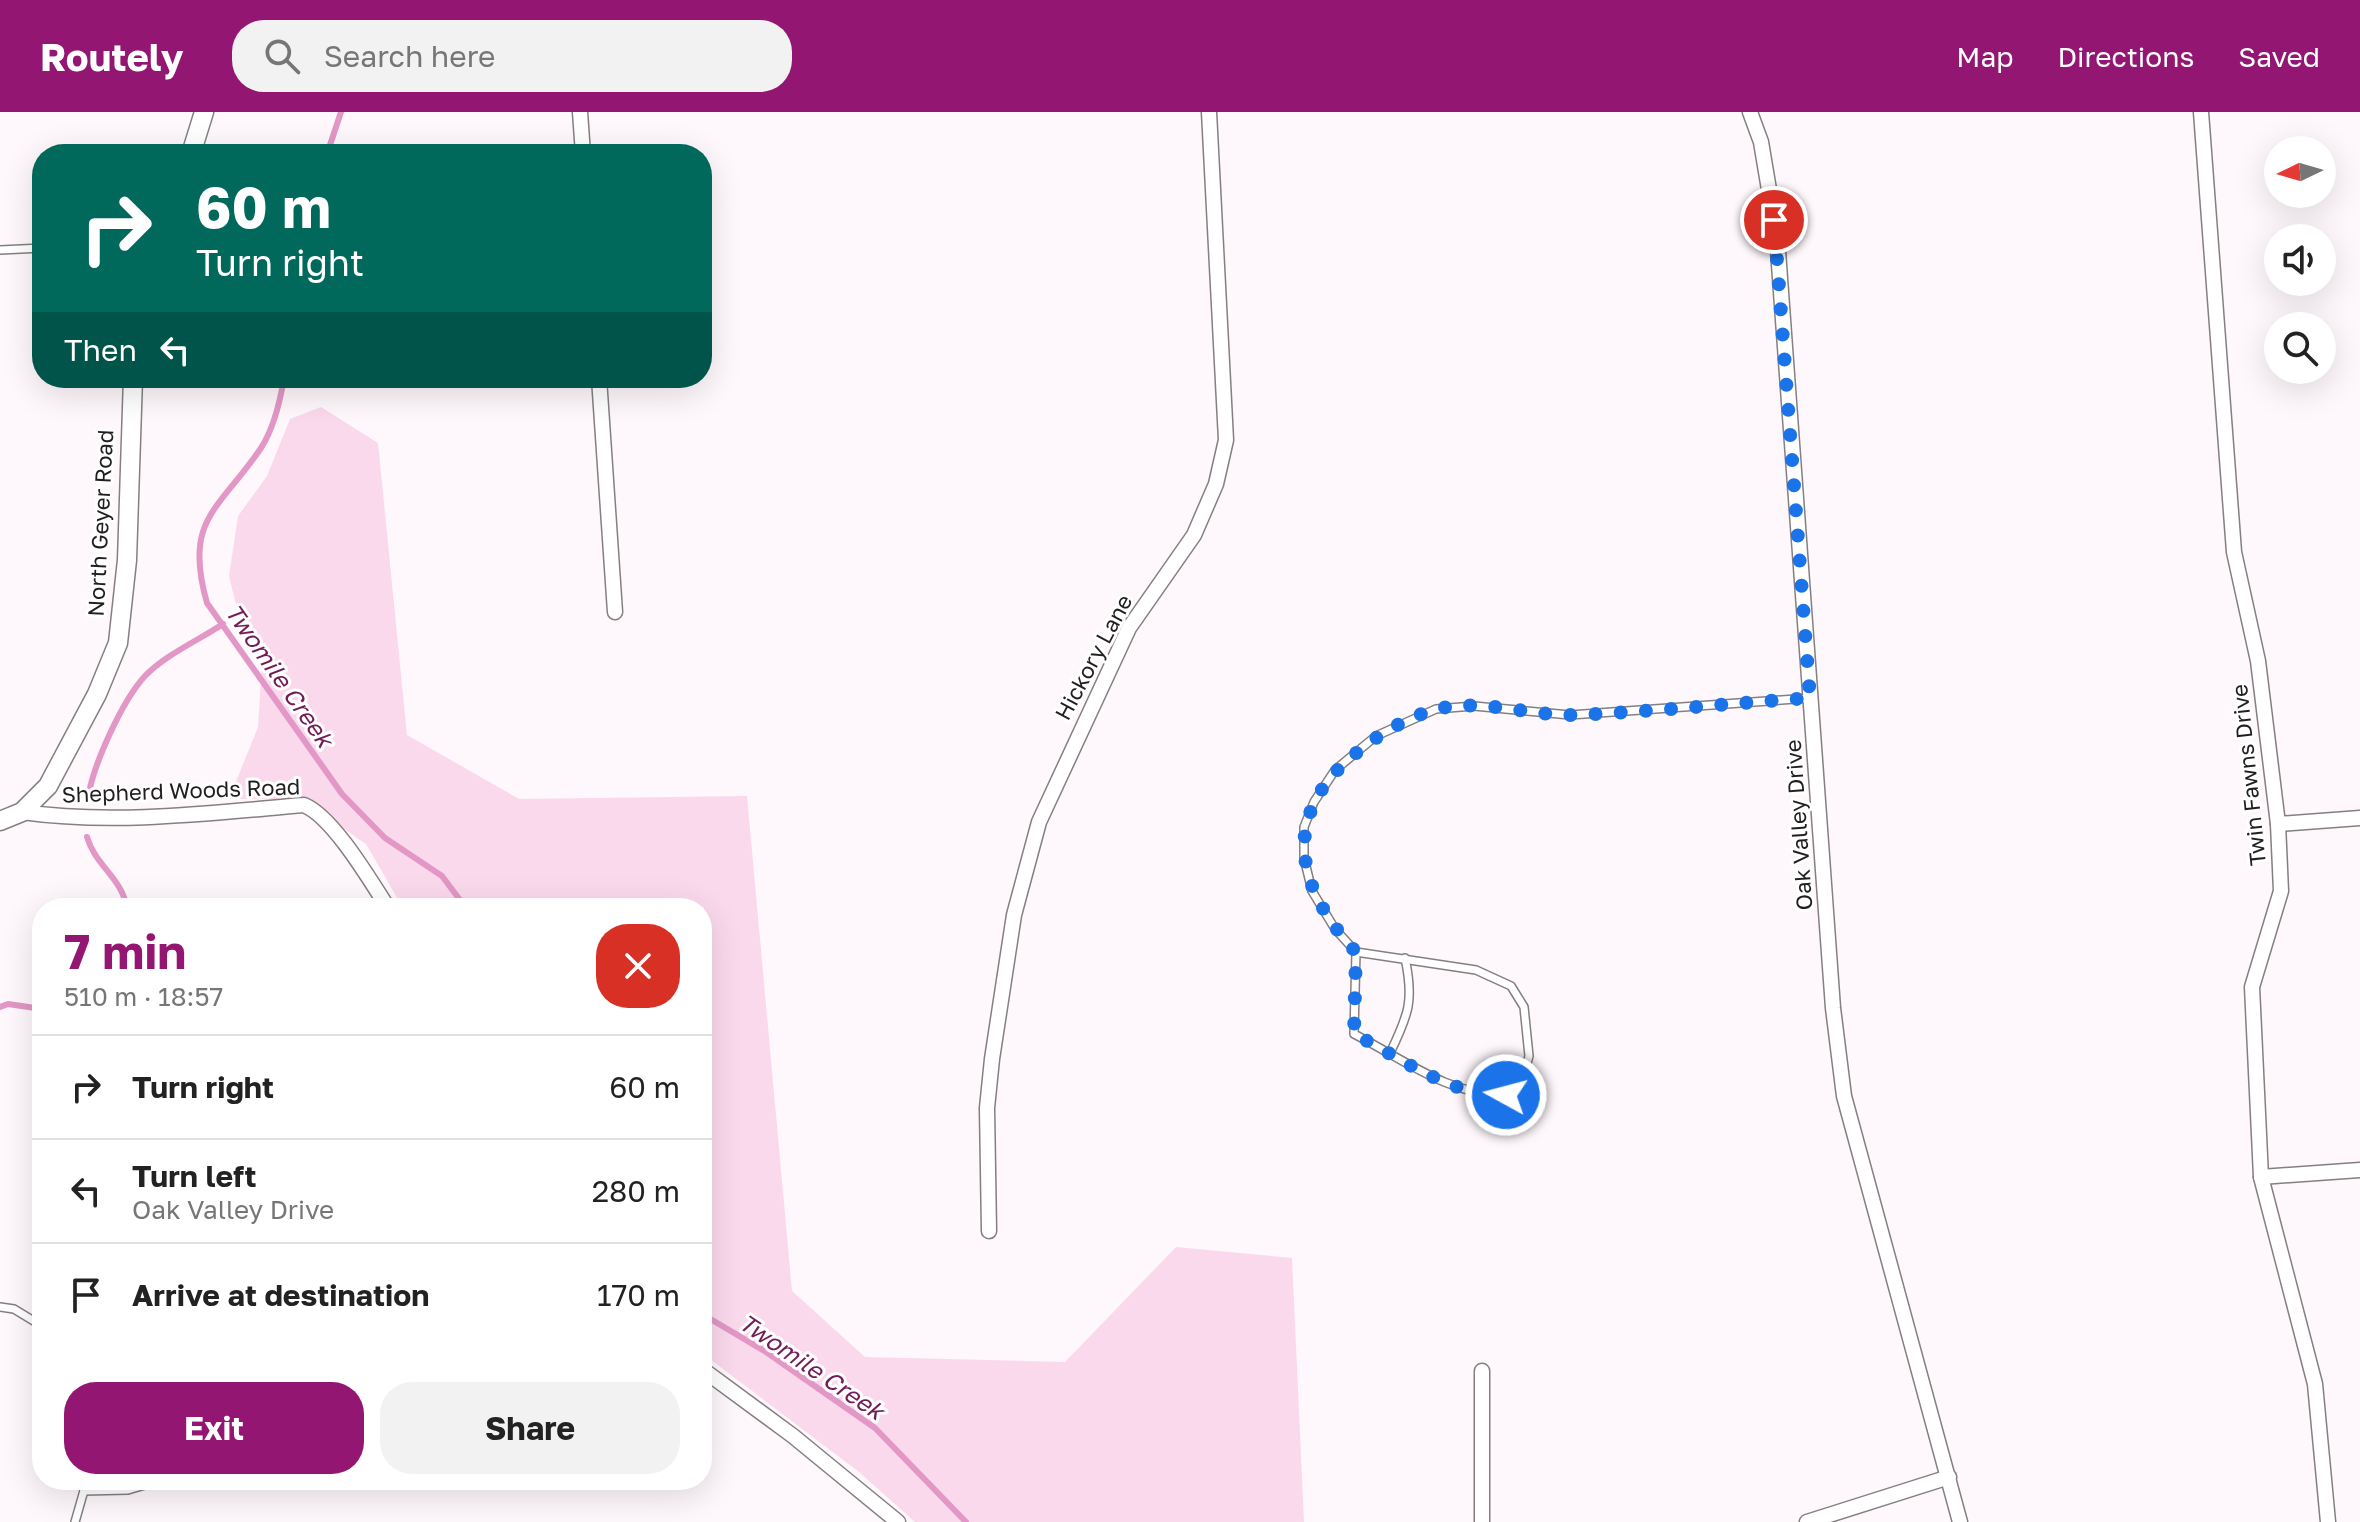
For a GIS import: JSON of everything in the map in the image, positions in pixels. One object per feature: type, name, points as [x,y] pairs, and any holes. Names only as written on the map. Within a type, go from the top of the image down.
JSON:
[{"type":"street","points":[[194,144],[204,112]]},
{"type":"street","points":[[580,112],[582,144]]},
{"type":"street","name":"Hickory Lane","points":[[989,1231],[987,1108],[992,1059],[1014,915],[1039,822],[1129,628],[1194,535],[1216,484],[1226,440],[1209,112]]},
{"type":"street","name":"Oak Valley Drive","points":[[1750,112],[1761,142],[1777,237],[1833,1008],[1844,1096],[1960,1522]]},
{"type":"street","name":"Twin Fawns Drive","points":[[2201,112],[2234,552],[2258,661],[2278,824],[2281,891],[2252,987],[2261,1177],[2315,1384],[2328,1522]]},
{"type":"street","name":"North Geyer Road","points":[[0,821],[22,812],[48,786],[67,753],[118,643],[127,560],[133,388]]},
{"type":"street","points":[[600,388],[615,612]]},
{"type":"street","name":"Shepherd Woods Road","points":[[22,812],[51,817],[169,817],[304,805],[315,809],[354,855],[382,898]]},
{"type":"street","points":[[2278,824],[2360,818]]},
{"type":"street","points":[[2261,1177],[2360,1170]]},
{"type":"street","points":[[1482,1371],[1482,1522]]},
{"type":"street","points":[[712,1376],[793,1436],[898,1522]]},
{"type":"street","points":[[1807,1522],[1949,1477]]},
{"type":"lane","points":[[0,250],[32,248]]},
{"type":"lane","points":[[1356,952],[1354,1034],[1449,1084],[1484,1096],[1506,1095],[1523,1078],[1529,1056],[1524,1007],[1511,986],[1476,970],[1356,952],[1335,929],[1312,891],[1304,858],[1304,827],[1314,802],[1335,770],[1376,736],[1436,709],[1474,706],[1570,715],[1810,698]]},
{"type":"lane","points":[[1390,1053],[1406,1019],[1412,994],[1405,958]]},
{"type":"lane","points":[[0,1307],[14,1309],[32,1320]]},
{"type":"lane","points":[[74,1522],[84,1491],[128,1490]]},
{"type":"shaded area","points":[[321,407],[378,443],[407,735],[519,799],[747,796],[792,1291],[865,1357],[1065,1362],[1176,1247],[1292,1258],[1304,1522],[915,1522],[859,1472],[712,1361],[712,898],[397,898],[366,844],[301,799],[229,799],[258,727],[263,648],[239,617],[229,576],[238,516],[267,476],[290,419]]},
{"type":"waterway","name":"Twomile Creek","points":[[330,144],[341,112]]},
{"type":"waterway","name":"Twomile Creek","points":[[282,388],[266,440],[219,502],[202,533],[199,552],[207,603],[342,794],[385,838],[442,876],[458,898]]},
{"type":"waterway","points":[[88,798],[110,734],[136,687],[162,661],[223,624]]},
{"type":"waterway","points":[[87,837],[124,898]]},
{"type":"waterway","points":[[0,1007],[8,1004],[32,1008]]},
{"type":"waterway","name":"Twomile Creek","points":[[712,1320],[766,1352],[875,1428],[966,1522]]},
{"type":"route","points":[[1506,1095],[1484,1096],[1449,1084],[1354,1034],[1356,952],[1335,929],[1312,891],[1304,858],[1304,827],[1314,802],[1335,770],[1376,736],[1436,709],[1474,706],[1570,715],[1810,698],[1774,220]]}]
